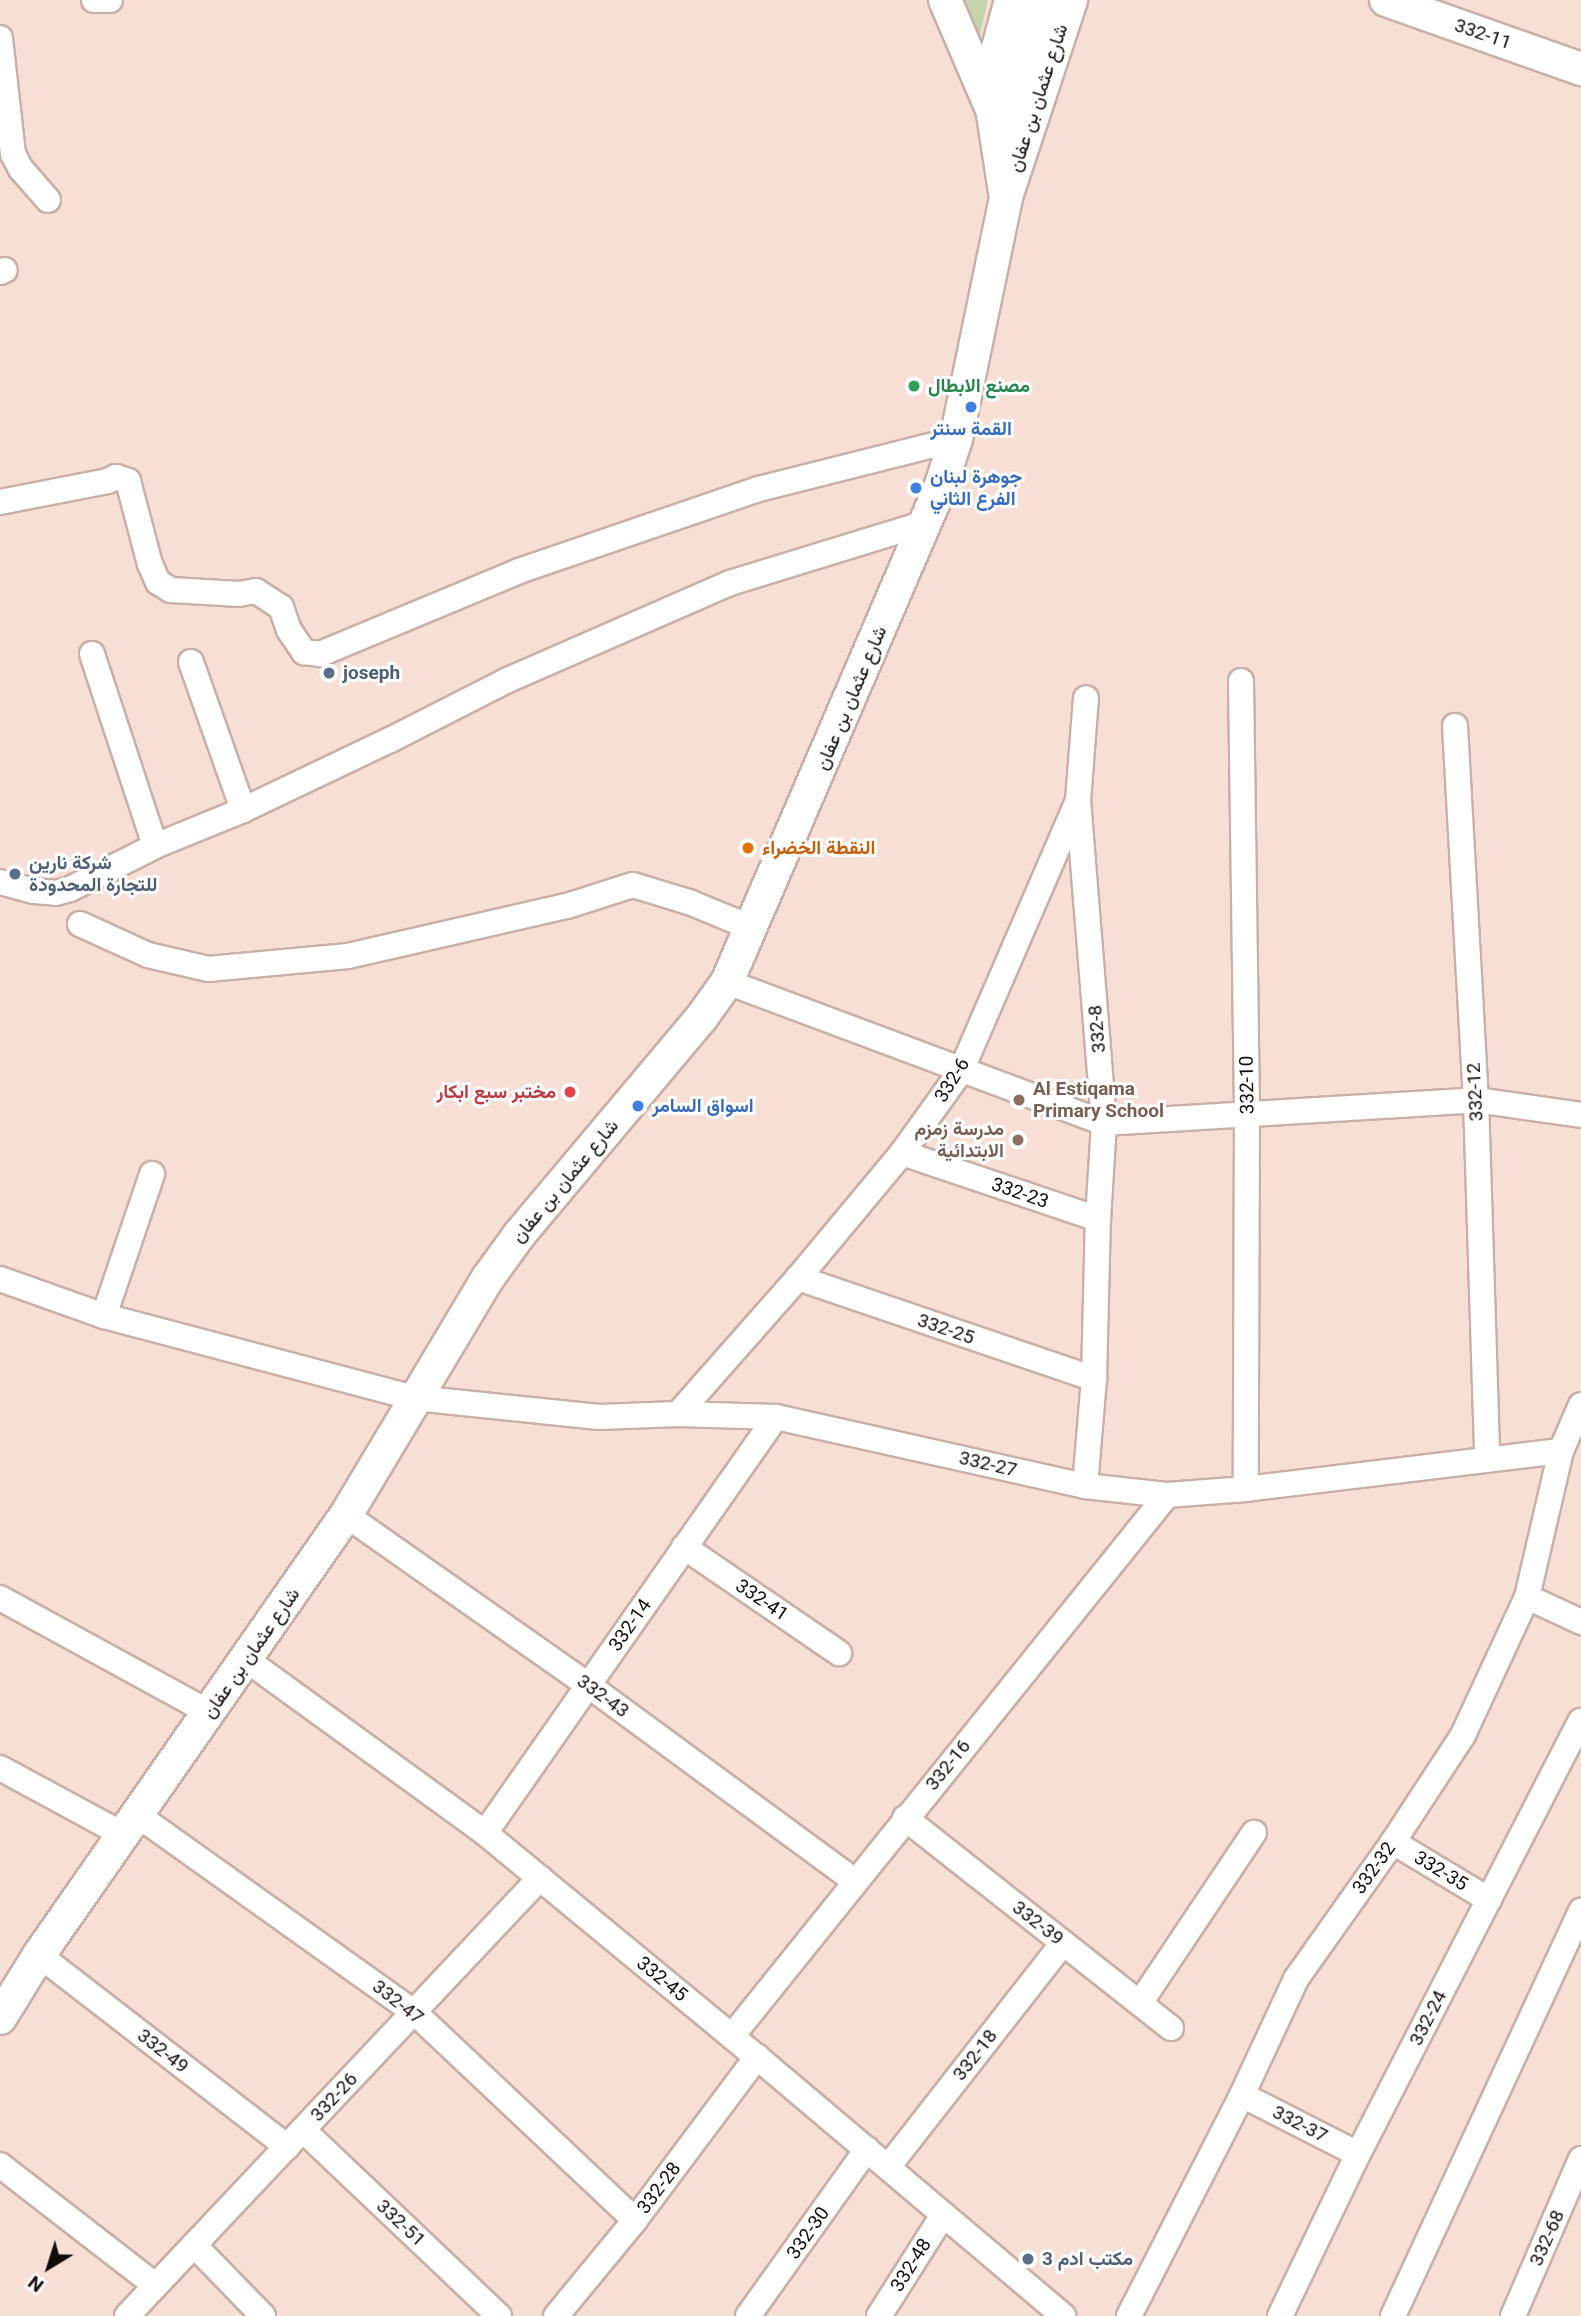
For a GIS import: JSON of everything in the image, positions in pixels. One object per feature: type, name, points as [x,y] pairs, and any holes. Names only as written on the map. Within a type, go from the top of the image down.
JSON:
[{"type":"street","points":[[94,0],[110,0]]},
{"type":"street","points":[[945,0],[992,108]]},
{"type":"street","name":"شارع عثمان بن عفان","points":[[1006,197],[992,108],[998,48],[1011,0]]},
{"type":"street","points":[[1006,197],[1025,58],[1041,0]]},
{"type":"street","name":"شارع عثمان بن عفان","points":[[0,2018],[39,1955],[129,1824],[210,1713],[346,1516],[459,1324],[519,1235],[702,1017],[727,982],[928,522],[956,439],[1006,197],[1070,0]]},
{"type":"street","name":"332-11","points":[[1386,0],[1581,69]]},
{"type":"street","points":[[0,38],[13,153],[21,169],[48,200]]},
{"type":"street","points":[[0,502],[108,481],[116,477],[128,481],[150,564],[158,582],[171,590],[239,594],[256,592],[281,607],[289,629],[303,652],[320,654],[519,571],[746,493],[956,439]]},
{"type":"street","points":[[0,883],[56,893],[155,846],[243,810],[508,680],[730,583],[928,522]]},
{"type":"street","points":[[92,654],[155,846]]},
{"type":"street","points":[[191,662],[243,810]]},
{"type":"street","name":"332-10","points":[[1241,681],[1247,1112],[1246,1489]]},
{"type":"street","name":"332-8","points":[[1085,1486],[1094,1379],[1098,1219],[1104,1123],[1078,801],[1086,698]]},
{"type":"street","name":"332-12","points":[[1455,726],[1476,1100],[1487,1458]]},
{"type":"street","name":"332-6","points":[[678,1414],[798,1278],[902,1153],[961,1071],[1078,801]]},
{"type":"street","points":[[80,924],[148,955],[208,969],[348,957],[567,906],[633,885],[689,902],[751,928]]},
{"type":"street","points":[[727,982],[1104,1123],[1247,1112],[1476,1100],[1581,1115]]},
{"type":"street","name":"332-23","points":[[902,1153],[1098,1219]]},
{"type":"street","points":[[104,1316],[152,1174]]},
{"type":"street","name":"332-25","points":[[798,1278],[1094,1379]]},
{"type":"street","name":"332-27","points":[[0,1279],[104,1316],[415,1398],[599,1417],[678,1414],[776,1417],[1085,1486],[1167,1495],[1246,1489],[1561,1451]]},
{"type":"street","name":"332-32","points":[[1129,2316],[1242,2095],[1296,1979],[1393,1842],[1463,1735],[1527,1597],[1561,1451],[1581,1405]]},
{"type":"street","name":"332-14","points":[[485,1833],[776,1417]]},
{"type":"street","name":"332-16","points":[[732,2036],[1167,1495]]},
{"type":"street","name":"332-43","points":[[346,1516],[588,1685],[855,1881]]},
{"type":"street","name":"332-41","points":[[684,1547],[839,1653]]},
{"type":"street","points":[[1527,1597],[1581,1622]]},
{"type":"street","points":[[0,1598],[210,1713]]},
{"type":"street","name":"332-45","points":[[247,1660],[485,1833],[732,2036],[1063,2316]]},
{"type":"street","name":"332-24","points":[[1280,2316],[1358,2154],[1581,1721]]},
{"type":"street","name":"332-47","points":[[0,1768],[129,1824],[414,2012],[635,2220]]},
{"type":"street","name":"332-39","points":[[905,1818],[1171,2028]]},
{"type":"street","points":[[1140,2004],[1254,1833]]},
{"type":"street","name":"332-35","points":[[1393,1842],[1489,1900]]},
{"type":"street","name":"332-26","points":[[127,2316],[540,1878]]},
{"type":"street","points":[[1393,2316],[1581,1911]]},
{"type":"street","name":"332-18","points":[[888,2167],[1063,1943]]},
{"type":"street","name":"332-49","points":[[39,1955],[295,2138]]},
{"type":"street","name":"332-28","points":[[556,2316],[635,2220],[757,2057]]},
{"type":"street","name":"332-37","points":[[1242,2095],[1358,2154]]},
{"type":"street","name":"332-51","points":[[295,2138],[499,2316]]},
{"type":"street","name":"332-30","points":[[748,2316],[867,2149]]},
{"type":"street","name":"332-68","points":[[1513,2316],[1581,2159]]},
{"type":"street","points":[[0,2165],[156,2286]]},
{"type":"street","name":"332-48","points":[[879,2316],[943,2215]]},
{"type":"street","points":[[194,2245],[263,2316]]},
{"type":"green space","points":[[958,0],[988,0],[977,48]]},
{"type":"place","name":"مصنع الابطال","points":[[914,386]]},
{"type":"place","name":"القمة سنتر","points":[[971,407]]},
{"type":"place","name":"جوهرة لبنان الفرع الثاني","points":[[916,488]]},
{"type":"place","name":"joseph","points":[[329,673]]},
{"type":"place","name":"النقطة الخضراء","points":[[748,848]]},
{"type":"place","name":"شركة نارين للتجارة المحدودة","points":[[15,874]]},
{"type":"place","name":"مختبر سبع ابكار","points":[[570,1092]]},
{"type":"place","name":"Al Estiqama Primary School","points":[[1019,1100]]},
{"type":"place","name":"اسواق السامر","points":[[638,1106]]},
{"type":"place","name":"مدرسة زمزم الابتدائية","points":[[1018,1140]]},
{"type":"place","name":"مكتب ادم 3","points":[[1028,2259]]}]
